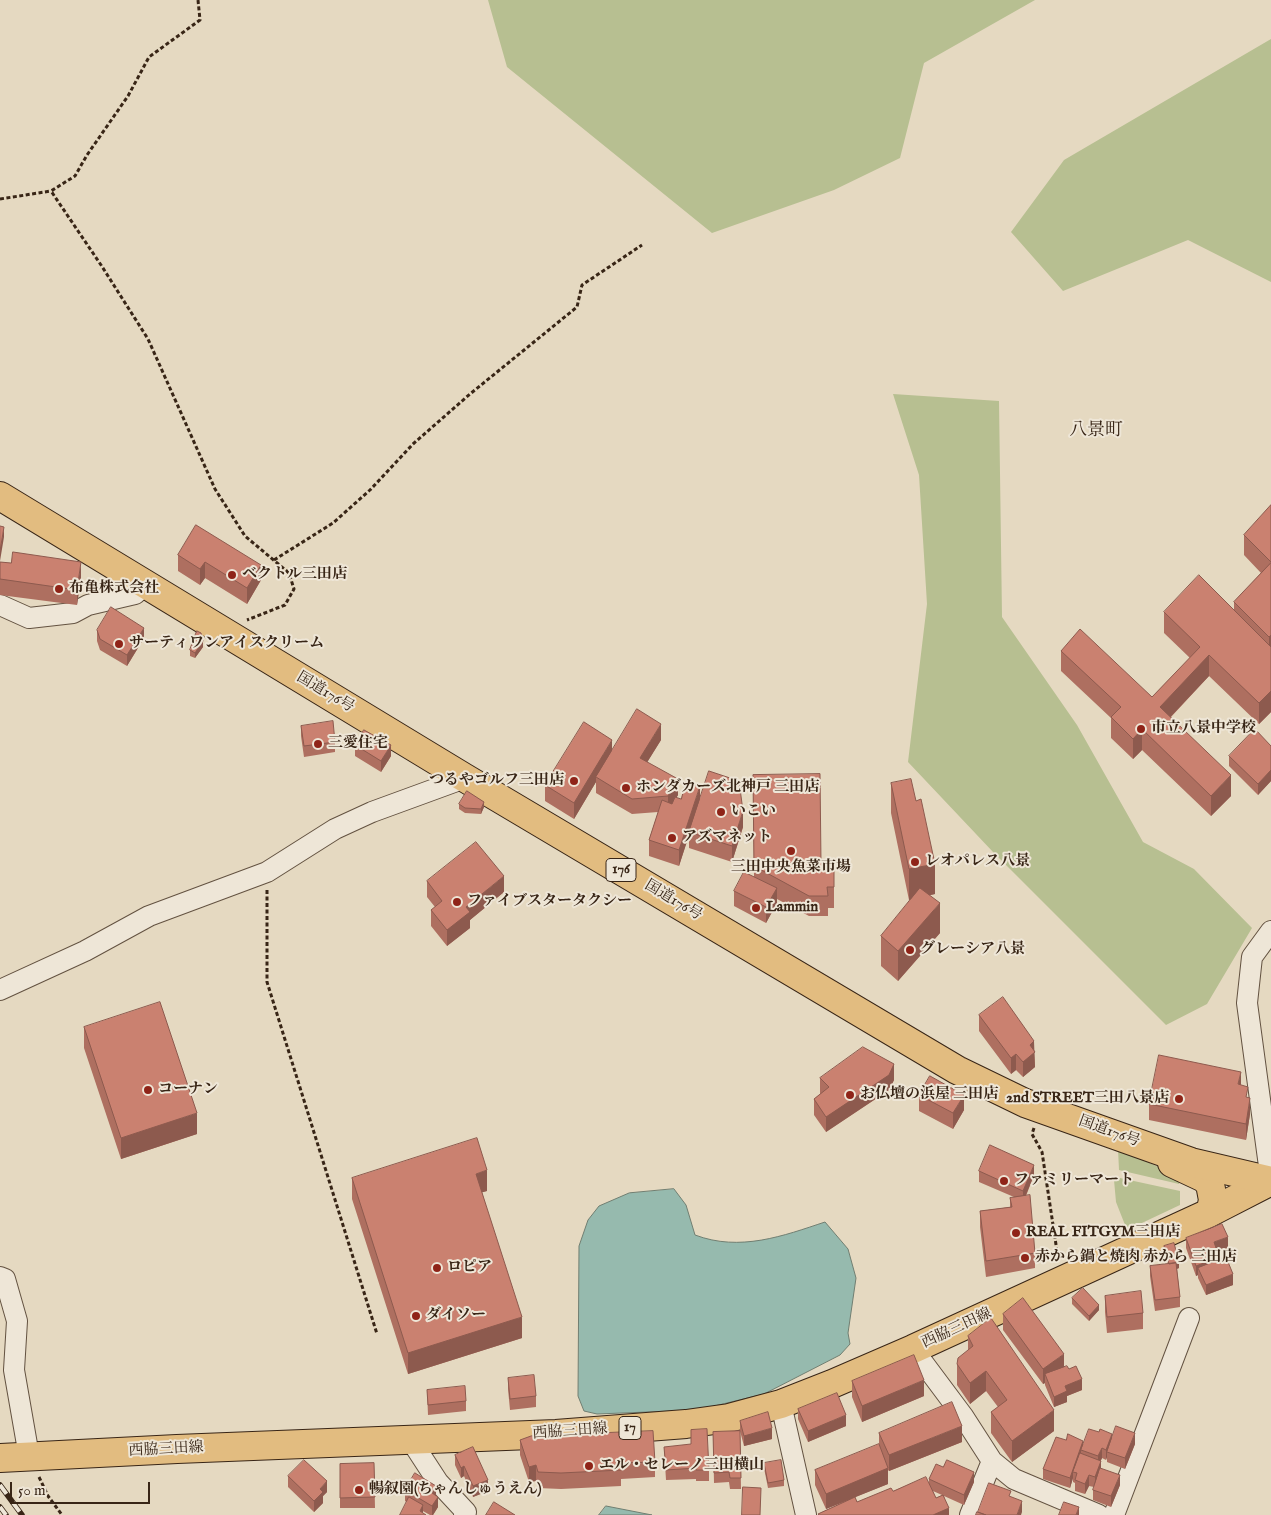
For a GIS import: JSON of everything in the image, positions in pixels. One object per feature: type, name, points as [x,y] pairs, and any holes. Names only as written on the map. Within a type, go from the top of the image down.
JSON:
[{"type":"main road","name":"国道176号","points":[[0,496],[465,778],[958,1070],[1026,1103],[1192,1162],[1271,1181]]},
{"type":"main road","points":[[1122,1137],[1204,1178],[1210,1184],[1213,1200],[1212,1212]]},
{"type":"main road","name":"西脇三田線","points":[[0,1458],[556,1434],[686,1424],[729,1418],[781,1404],[913,1349],[1212,1212],[1271,1181]]},
{"type":"main road","name":"西脇三田線","points":[[1212,1212],[1234,1206],[1271,1202]]},
{"type":"street","points":[[0,605],[29,618],[73,613],[88,605],[135,594],[146,584]]},
{"type":"street","points":[[0,990],[85,951],[149,916],[267,872],[335,829],[372,812],[465,778]]},
{"type":"street","points":[[1271,931],[1252,957],[1247,1003],[1271,1181]]},
{"type":"street","points":[[0,1276],[5,1279],[17,1320],[14,1370],[29,1456]]},
{"type":"street","points":[[1114,1515],[1189,1318]]},
{"type":"street","points":[[913,1349],[963,1416],[992,1461],[1014,1479],[1099,1515]]},
{"type":"street","points":[[781,1404],[806,1515]]},
{"type":"street","points":[[410,1439],[438,1482],[466,1512],[464,1515]]},
{"type":"street","points":[[970,1515],[992,1461]]},
{"type":"path","points":[[0,198],[51,191],[75,176],[87,155],[128,96],[149,57],[200,20],[198,0]]},
{"type":"path","points":[[51,191],[148,339],[215,489],[228,510],[246,536],[289,573],[294,589],[285,604],[223,631]]},
{"type":"path","points":[[274,560],[333,523],[370,490],[413,444],[470,394],[576,308],[582,285],[642,245]]},
{"type":"path","points":[[267,872],[267,982],[377,1334]]},
{"type":"path","points":[[1038,1121],[1032,1134],[1042,1152],[1058,1259]]},
{"type":"path","points":[[29,1456],[48,1496],[62,1515]]},
{"type":"green space","points":[[488,0],[1035,0],[924,63],[900,158],[834,190],[712,233],[507,67]]},
{"type":"green space","points":[[1271,39],[1271,282],[1188,240],[1063,291],[1011,232],[1064,160]]},
{"type":"green space","points":[[893,394],[999,401],[1002,617],[1077,725],[1143,842],[1194,869],[1252,928],[1207,1004],[1166,1025],[993,852],[908,762],[927,604],[919,475]]},
{"type":"green space","points":[[1118,1149],[1181,1177],[1179,1184],[1119,1170]]},
{"type":"green space","points":[[1120,1178],[1180,1191],[1180,1205],[1127,1230],[1116,1202],[1114,1180]]},
{"type":"water","points":[[674,1189],[686,1205],[695,1235],[712,1240],[745,1242],[761,1240],[825,1222],[848,1249],[856,1278],[848,1333],[850,1344],[840,1355],[764,1394],[698,1410],[597,1414],[584,1411],[578,1396],[579,1246],[588,1220],[599,1206],[629,1193]]},
{"type":"water","points":[[606,1506],[652,1515],[599,1515]]},
{"type":"building","points":[[1271,505],[1271,562],[1244,535]]},
{"type":"building","points":[[196,525],[261,565],[247,588],[205,562],[200,569],[178,555]]},
{"type":"building","points":[[0,526],[4,527],[0,551]]},
{"type":"building","points":[[13,552],[81,562],[77,590],[0,579],[0,562],[11,563]]},
{"type":"building","points":[[1271,563],[1271,635],[1269,637],[1234,602]]},
{"type":"building","points":[[1199,575],[1271,647],[1271,691],[1259,703],[1209,655],[1160,707],[1231,775],[1211,796],[1142,729],[1133,739],[1111,717],[1121,707],[1061,651],[1080,629],[1152,697],[1200,647],[1164,612]]},
{"type":"building","points":[[111,607],[144,628],[127,655],[100,639],[97,630]]},
{"type":"building","points":[[197,631],[201,633],[203,641],[195,653],[190,650]]},
{"type":"building","points":[[637,709],[661,724],[640,758],[678,779],[668,796],[632,799],[596,777]]},
{"type":"building","points":[[333,721],[335,742],[304,746],[301,726]]},
{"type":"building","points":[[584,722],[612,740],[574,803],[545,785]]},
{"type":"building","points":[[1255,729],[1271,746],[1271,770],[1258,784],[1229,756]]},
{"type":"building","points":[[364,730],[391,745],[381,761],[355,745]]},
{"type":"building","name":"いこい","points":[[709,771],[739,781],[743,811],[732,846],[689,832]]},
{"type":"building","points":[[820,774],[821,863],[834,863],[834,887],[827,887],[828,896],[809,896],[754,866],[753,775]]},
{"type":"building","points":[[911,779],[916,801],[921,799],[935,864],[909,869],[891,783]]},
{"type":"building","points":[[686,782],[700,786],[679,850],[649,840],[662,800],[672,804],[675,797],[681,799]]},
{"type":"building","points":[[467,791],[484,802],[481,809],[465,808],[459,804]]},
{"type":"building","points":[[476,842],[504,876],[466,907],[470,912],[447,930],[431,910],[442,901],[427,881]]},
{"type":"building","points":[[744,872],[777,888],[766,907],[734,891]]},
{"type":"building","points":[[920,888],[940,903],[898,951],[881,936]]},
{"type":"building","points":[[1003,997],[1034,1041],[1030,1045],[1035,1052],[1023,1062],[1016,1054],[1011,1058],[979,1015]]},
{"type":"building","points":[[160,1002],[197,1113],[121,1138],[84,1027]]},
{"type":"building","points":[[863,1047],[894,1064],[889,1075],[826,1117],[814,1099],[829,1087],[820,1078]]},
{"type":"building","points":[[1159,1055],[1241,1072],[1238,1084],[1248,1087],[1246,1097],[1250,1098],[1246,1124],[1149,1104]]},
{"type":"building","points":[[930,1076],[964,1095],[953,1113],[919,1095]]},
{"type":"building","name":"ロピア","points":[[477,1138],[487,1170],[476,1174],[522,1317],[408,1353],[352,1178]]},
{"type":"building","points":[[990,1145],[1034,1165],[1023,1191],[979,1171]]},
{"type":"building","points":[[1030,1195],[1035,1253],[986,1261],[980,1211],[1012,1207],[1010,1198]]},
{"type":"building","points":[[1222,1224],[1228,1237],[1214,1242],[1219,1257],[1196,1266],[1186,1238]]},
{"type":"building","points":[[1174,1243],[1179,1262],[1169,1264],[1164,1246]]},
{"type":"building","points":[[1226,1257],[1233,1274],[1206,1285],[1198,1268]]},
{"type":"building","points":[[1176,1263],[1180,1297],[1155,1300],[1150,1266]]},
{"type":"building","points":[[1083,1288],[1099,1305],[1089,1316],[1072,1298]]},
{"type":"building","points":[[1141,1291],[1143,1313],[1107,1317],[1105,1296]]},
{"type":"building","points":[[1023,1298],[1064,1354],[1043,1369],[1003,1314]]},
{"type":"building","points":[[991,1318],[1054,1410],[1012,1441],[991,1412],[1007,1400],[986,1371],[970,1383],[957,1364],[958,1358],[973,1346],[968,1336]]},
{"type":"building","points":[[914,1355],[924,1380],[862,1406],[852,1381]]},
{"type":"building","points":[[1067,1366],[1069,1369],[1076,1366],[1082,1379],[1065,1386],[1067,1391],[1054,1397],[1045,1374]]},
{"type":"building","points":[[534,1375],[536,1396],[510,1399],[508,1378]]},
{"type":"building","points":[[465,1386],[466,1401],[428,1405],[427,1390]]},
{"type":"building","points":[[837,1393],[846,1415],[808,1431],[798,1409]]},
{"type":"building","points":[[952,1402],[962,1426],[889,1455],[879,1433]]},
{"type":"building","points":[[768,1412],[772,1428],[744,1436],[740,1421]]},
{"type":"building","points":[[1116,1426],[1135,1433],[1125,1458],[1107,1452]]},
{"type":"building","points":[[707,1429],[709,1470],[696,1470],[696,1468],[666,1470],[664,1447],[691,1444],[691,1430]]},
{"type":"building","points":[[1089,1429],[1099,1432],[1100,1429],[1112,1434],[1106,1450],[1102,1448],[1098,1456],[1081,1450]]},
{"type":"building","points":[[653,1431],[655,1462],[620,1463],[621,1470],[561,1473],[538,1472],[536,1465],[529,1467],[520,1440],[531,1436]]},
{"type":"building","points":[[740,1431],[741,1478],[730,1478],[729,1472],[714,1473],[713,1432]]},
{"type":"building","points":[[1068,1434],[1083,1441],[1070,1478],[1043,1469],[1056,1437],[1066,1440]]},
{"type":"building","points":[[879,1444],[888,1468],[826,1494],[815,1470]]},
{"type":"building","points":[[473,1447],[488,1480],[473,1486],[464,1466],[461,1468],[455,1455]]},
{"type":"building","points":[[1080,1453],[1101,1461],[1095,1477],[1089,1475],[1085,1484],[1075,1480],[1077,1473],[1073,1472]]},
{"type":"building","points":[[304,1460],[327,1481],[320,1489],[323,1492],[314,1501],[288,1476]]},
{"type":"building","points":[[781,1460],[784,1480],[768,1483],[764,1463]]},
{"type":"building","points":[[947,1460],[974,1472],[964,1495],[929,1479],[936,1464],[943,1467]]},
{"type":"building","points":[[374,1463],[375,1497],[340,1498],[340,1464]]},
{"type":"building","points":[[1100,1468],[1120,1475],[1111,1496],[1093,1490]]},
{"type":"building","points":[[415,1473],[436,1486],[432,1493],[438,1497],[432,1506],[405,1490]]},
{"type":"building","points":[[926,1477],[936,1498],[943,1495],[949,1508],[933,1515],[818,1514],[855,1497],[857,1502],[891,1488],[893,1491]]},
{"type":"building","points":[[989,1483],[1011,1491],[1009,1496],[1022,1501],[1017,1515],[986,1515],[978,1512]]},
{"type":"building","points":[[743,1487],[761,1488],[760,1515],[742,1515]]},
{"type":"building","points":[[409,1497],[423,1505],[420,1511],[426,1515],[400,1515]]},
{"type":"building","points":[[494,1502],[515,1515],[486,1515]]},
{"type":"building","points":[[1064,1502],[1079,1507],[1076,1515],[1059,1515]]},
{"type":"railway","points":[[0,1485],[22,1515]]},
{"type":"railway","points":[[0,1507],[6,1515]]},
{"type":"place","name":"ベクトル三田店","points":[[232,575]]},
{"type":"place","name":"布亀株式会社","points":[[59,589]]},
{"type":"place","name":"サーティワンアイスクリーム","points":[[119,644]]},
{"type":"place","name":"市立八景中学校","points":[[1141,729]]},
{"type":"place","name":"三愛住宅","points":[[318,744]]},
{"type":"place","name":"つるやゴルフ三田店","points":[[574,781]]},
{"type":"place","name":"ホンダカーズ北神戸 三田店","points":[[626,788]]},
{"type":"place","name":"いこい","points":[[721,812]]},
{"type":"place","name":"アズマネット","points":[[672,838]]},
{"type":"place","name":"三田中央魚菜市場","points":[[791,851]]},
{"type":"place","name":"レオパレス八景","points":[[915,862]]},
{"type":"place","name":"ファイブスタータクシー","points":[[457,902]]},
{"type":"place","name":"Lammin","points":[[756,908]]},
{"type":"place","name":"グレーシア八景","points":[[910,950]]},
{"type":"place","name":"コーナン","points":[[148,1090]]},
{"type":"place","name":"お仏壇の浜屋 三田店","points":[[850,1095]]},
{"type":"place","name":"2nd STREET三田八景店","points":[[1179,1099]]},
{"type":"place","name":"ファミリーマート","points":[[1004,1181]]},
{"type":"place","name":"REAL FITGYM三田店","points":[[1016,1233]]},
{"type":"place","name":"赤から鍋と焼肉 赤から 三田店","points":[[1025,1258]]},
{"type":"place","name":"ロピア","points":[[437,1268]]},
{"type":"place","name":"ダイソー","points":[[416,1316]]},
{"type":"place","name":"エル・セレーノ三田横山","points":[[589,1466]]},
{"type":"place","name":"暢叙園(ちゃんしゅうえん)","points":[[359,1490]]},
{"type":"district","name":"八景町","points":[[1096,431]]}]
